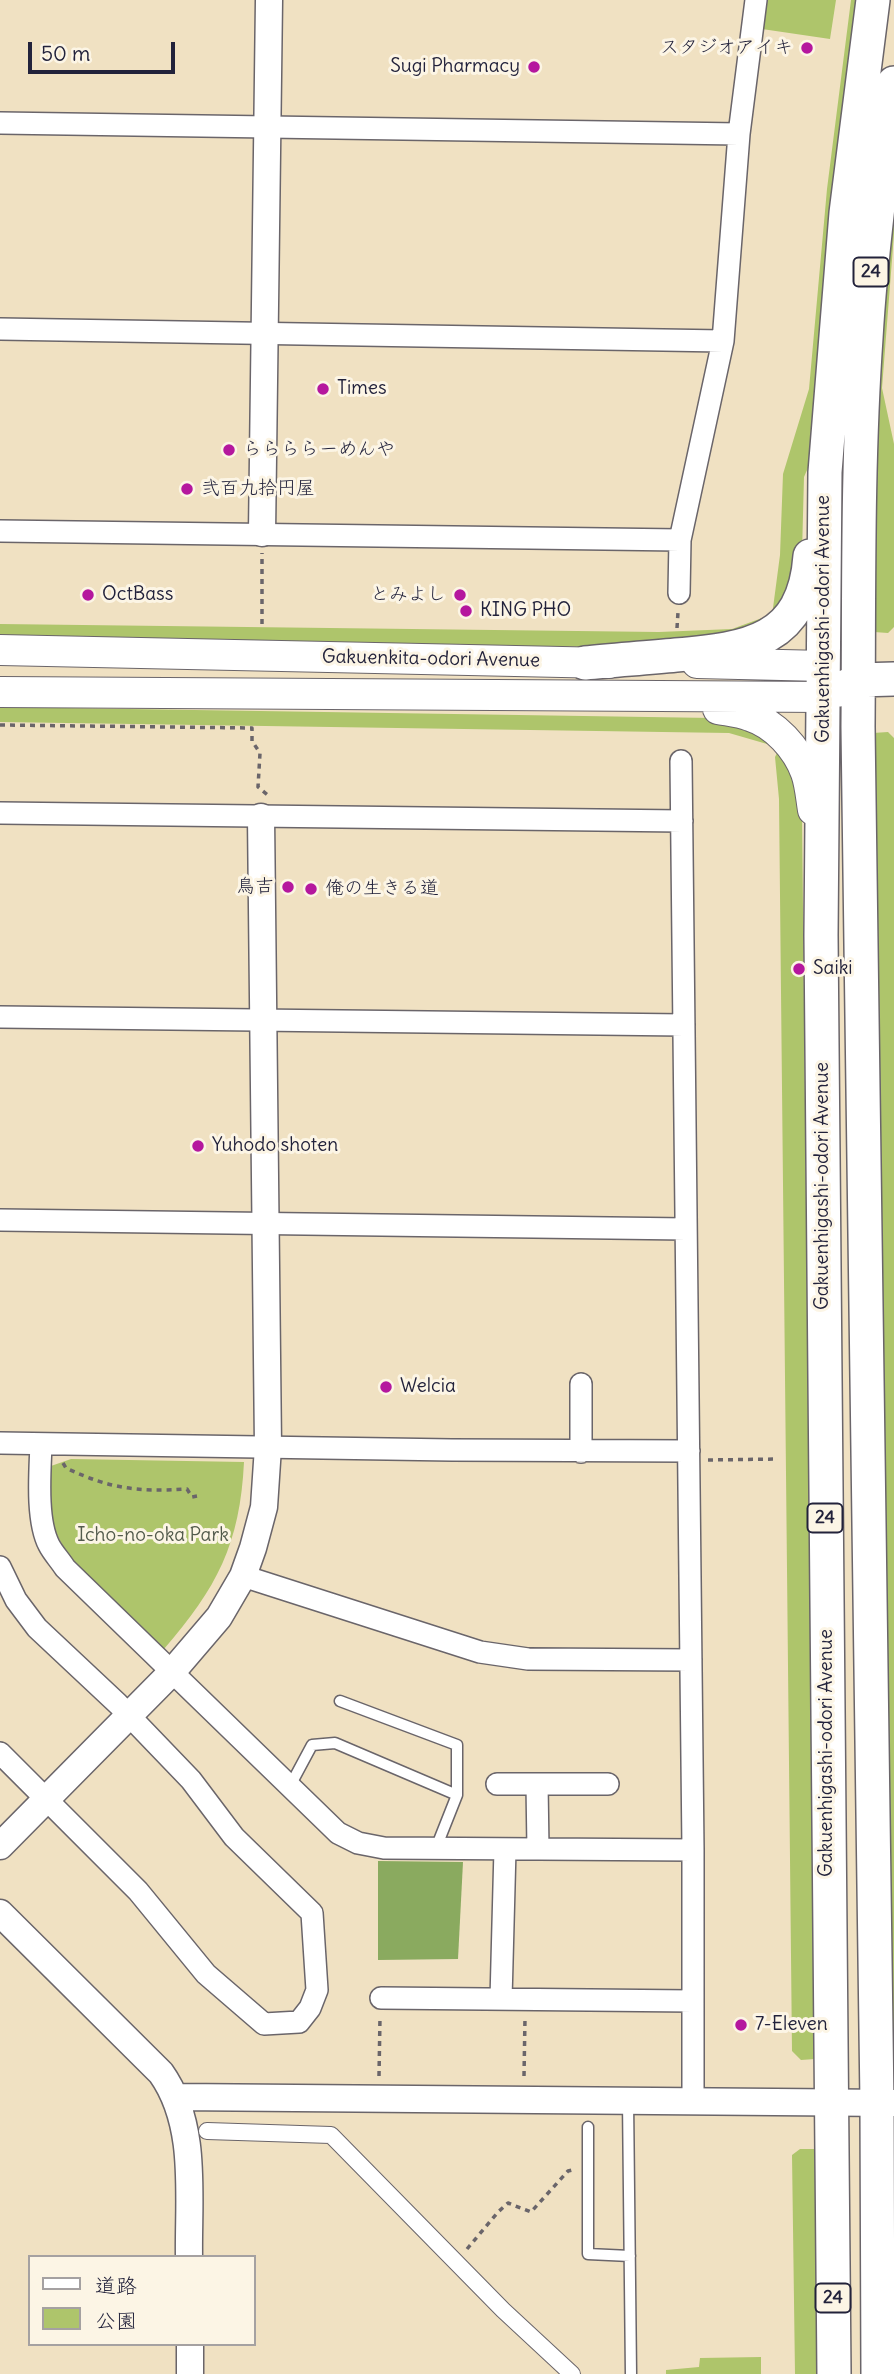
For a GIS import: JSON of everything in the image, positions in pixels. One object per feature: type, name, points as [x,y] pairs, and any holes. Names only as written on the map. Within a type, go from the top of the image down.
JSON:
[{"type":"main road","name":"Gakuenhigashi-odori Avenue","points":[[834,2374],[821,935],[825,472],[846,213],[873,0]]},
{"type":"main road","name":"Gakuenhigashi-odori Avenue","points":[[878,2374],[886,2103],[871,1814],[858,680],[860,462],[866,338],[876,213],[894,83]]},
{"type":"main road","points":[[585,663],[716,652],[748,646],[765,638],[793,612],[802,598],[809,561],[813,504],[825,472]]},
{"type":"main road","name":"Gakuenkita-odori Avenue","points":[[0,650],[585,663],[824,681]]},
{"type":"main road","points":[[858,680],[894,679]]},
{"type":"main road","name":"Gakuenkita-odori Avenue","points":[[0,692],[649,695],[858,680]]},
{"type":"main road","points":[[649,695],[750,716],[768,724],[782,736],[806,772],[822,853]]},
{"type":"street","points":[[262,533],[269,0]]},
{"type":"street","points":[[679,593],[680,540],[723,341],[739,134],[756,0]]},
{"type":"street","points":[[0,123],[739,134]]},
{"type":"street","points":[[0,329],[723,341]]},
{"type":"street","points":[[0,531],[680,540]]},
{"type":"street","points":[[681,761],[693,1850],[693,2100]]},
{"type":"street","points":[[0,813],[682,821]]},
{"type":"street","points":[[0,1846],[172,1672],[211,1628],[243,1576],[264,1507],[268,1447],[264,1019],[269,817]]},
{"type":"street","points":[[0,1017],[684,1025]]},
{"type":"street","points":[[0,1220],[686,1229]]},
{"type":"street","points":[[581,1384],[581,1452]]},
{"type":"street","points":[[0,1443],[689,1456]]},
{"type":"street","points":[[41,1444],[43,1522],[48,1543],[65,1568],[338,1833],[358,1843],[384,1847],[693,1850]]},
{"type":"street","points":[[0,1567],[16,1600],[37,1628],[191,1780],[234,1837],[312,1913],[317,1990],[310,2008],[299,2022],[264,2024],[206,1974],[138,1891],[0,1752]]},
{"type":"street","points":[[243,1576],[480,1651],[528,1658],[691,1660]]},
{"type":"street","points":[[497,1784],[608,1784]]},
{"type":"street","points":[[537,1784],[538,1849]]},
{"type":"street","points":[[501,1999],[505,1849]]},
{"type":"street","points":[[0,1913],[152,2064],[176,2097],[187,2138],[189,2255]]},
{"type":"street","points":[[381,1998],[693,2001]]},
{"type":"street","points":[[176,2097],[886,2103]]},
{"type":"street","points":[[207,2131],[331,2135],[503,2310],[572,2374]]},
{"type":"street","points":[[190,2346],[190,2374]]},
{"type":"lane","points":[[340,1701],[457,1745],[457,1795],[436,1848]]},
{"type":"lane","points":[[290,1786],[312,1745],[335,1743],[457,1795]]},
{"type":"lane","points":[[628,2099],[631,2374]]},
{"type":"lane","points":[[588,2127],[588,2254],[630,2256]]},
{"type":"path","points":[[262,533],[262,624]]},
{"type":"path","points":[[0,725],[252,728],[252,741],[260,753],[258,787],[266,791],[272,800],[269,817]]},
{"type":"path","points":[[689,1456],[778,1459]]},
{"type":"path","points":[[61,1458],[66,1468],[90,1479],[125,1489],[187,1489],[192,1497],[197,1496]]},
{"type":"path","points":[[379,2084],[381,1998]]},
{"type":"path","points":[[524,2085],[525,1999]]},
{"type":"path","points":[[456,2263],[508,2203],[531,2212],[568,2171],[588,2166]]},
{"type":"green space","points":[[764,0],[836,0],[830,39],[762,29]]},
{"type":"green space","points":[[851,0],[860,0],[813,456],[804,477],[802,553],[779,614],[773,608],[780,555],[783,474],[809,389],[827,189]]},
{"type":"green space","points":[[894,159],[894,234],[882,388],[894,444],[894,627],[888,633],[874,632],[877,478],[873,387]]},
{"type":"green space","points":[[762,618],[754,633],[599,647],[0,639],[0,624],[659,632],[732,629]]},
{"type":"green space","points":[[0,707],[713,718],[772,738],[767,744],[729,733],[0,722]]},
{"type":"green space","points":[[888,732],[894,738],[894,2058],[887,2058],[873,733]]},
{"type":"green space","points":[[777,753],[788,755],[802,814],[815,2059],[801,2060],[792,2051]]},
{"type":"green space","name":"Icho-no-oka Park","points":[[71,1459],[244,1462],[237,1517],[222,1563],[198,1606],[164,1649],[97,1587],[66,1550],[56,1532],[49,1508],[51,1466]]},
{"type":"green space","points":[[378,1861],[463,1862],[458,1959],[378,1960]]},
{"type":"green space","points":[[800,2149],[815,2149],[818,2374],[795,2374],[792,2155]]},
{"type":"green space","points":[[761,2357],[761,2374],[666,2374],[666,2370],[699,2367],[700,2358]]},
{"type":"place","name":"スタジオアイキ","points":[[807,48]]},
{"type":"place","name":"Sugi Pharmacy","points":[[534,67]]},
{"type":"place","name":"Times","points":[[323,389]]},
{"type":"place","name":"ららららーめんや","points":[[229,450]]},
{"type":"place","name":"弐百九拾円屋","points":[[187,489]]},
{"type":"place","name":"OctBass","points":[[88,595]]},
{"type":"place","name":"とみよし","points":[[460,595]]},
{"type":"place","name":"KING PHO","points":[[466,611]]},
{"type":"place","name":"鳥吉","points":[[288,887]]},
{"type":"place","name":"俺の生きる道","points":[[311,889]]},
{"type":"place","name":"Saiki","points":[[799,969]]},
{"type":"place","name":"Yuhodo shoten","points":[[198,1146]]},
{"type":"place","name":"Welcia","points":[[386,1387]]},
{"type":"place","name":"7-Eleven","points":[[741,2025]]}]
